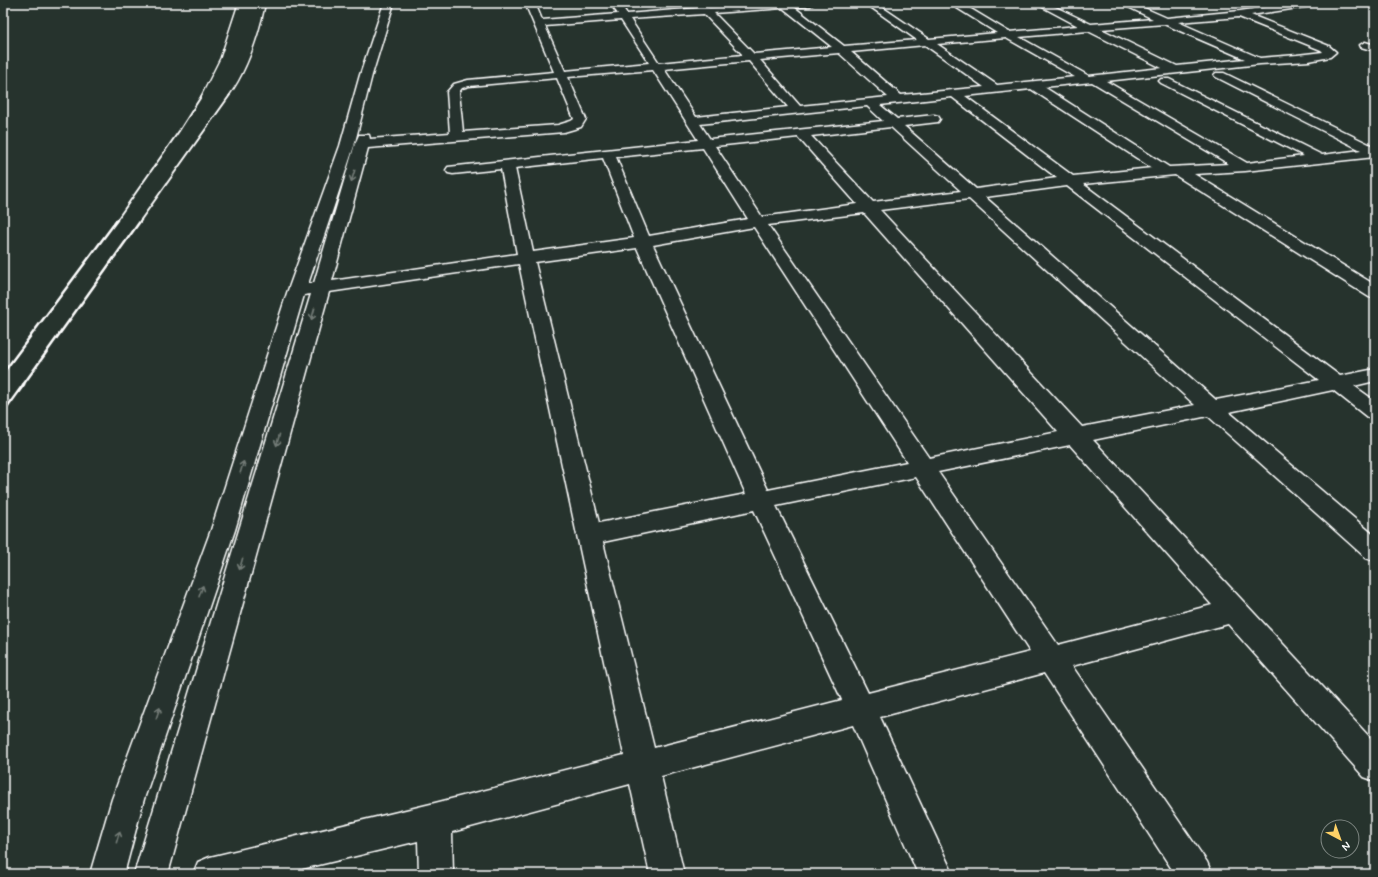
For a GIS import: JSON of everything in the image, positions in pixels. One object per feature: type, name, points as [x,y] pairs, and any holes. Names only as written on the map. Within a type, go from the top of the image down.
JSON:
[{"type":"street","points":[[107,874],[128,799],[223,530],[297,290],[347,146],[366,75],[389,3]]},
{"type":"street","points":[[151,874],[271,465],[362,144],[394,24],[398,3]]},
{"type":"street","points":[[362,144],[559,129],[576,124],[580,119],[530,3]]},
{"type":"street","points":[[539,24],[620,10],[810,3]]},
{"type":"street","points":[[870,3],[995,89]]},
{"type":"street","points":[[954,3],[1006,34],[1091,79],[1245,167]]},
{"type":"street","points":[[1040,3],[1175,70]]},
{"type":"street","points":[[1125,3],[1260,61]]},
{"type":"street","points":[[458,136],[453,92],[458,86],[468,83],[1240,14],[1311,3]]},
{"type":"street","points":[[784,4],[841,49],[898,99]]},
{"type":"street","points":[[691,121],[1260,61],[1318,57],[1328,55],[1331,52],[1325,48],[1218,6]]},
{"type":"street","points":[[703,7],[752,58],[797,110]]},
{"type":"street","points":[[620,10],[758,222],[1195,874]]},
{"type":"street","points":[[1220,75],[1375,152]]},
{"type":"street","points":[[1165,81],[1320,159]]},
{"type":"street","points":[[1033,85],[1375,293]]},
{"type":"street","points":[[954,93],[1375,412]]},
{"type":"street","points":[[870,102],[1212,408],[1375,551]]},
{"type":"street","points":[[453,170],[934,119]]},
{"type":"street","points":[[801,133],[1375,766]]},
{"type":"street","points":[[297,290],[643,242],[758,222],[973,194],[1173,171],[1245,167],[1375,152]]},
{"type":"street","points":[[608,153],[643,242],[760,500],[861,708],[936,874]]},
{"type":"street","points":[[507,164],[526,258],[589,535],[644,766],[667,874]]},
{"type":"street","points":[[589,535],[1375,375]]},
{"type":"street","points":[[210,874],[435,820],[1234,611]]},
{"type":"street","points":[[435,820],[436,874]]},
{"type":"railway","points":[[201,96],[220,58],[238,3]]},
{"type":"railway","points":[[229,96],[248,63],[266,3]]},
{"type":"railway","points":[[116,221],[179,131],[202,95]]},
{"type":"railway","points":[[140,221],[230,95]]},
{"type":"railway","points":[[3,373],[117,220]]},
{"type":"railway","points":[[23,385],[141,220]]},
{"type":"railway","points":[[3,413],[24,384]]}]
